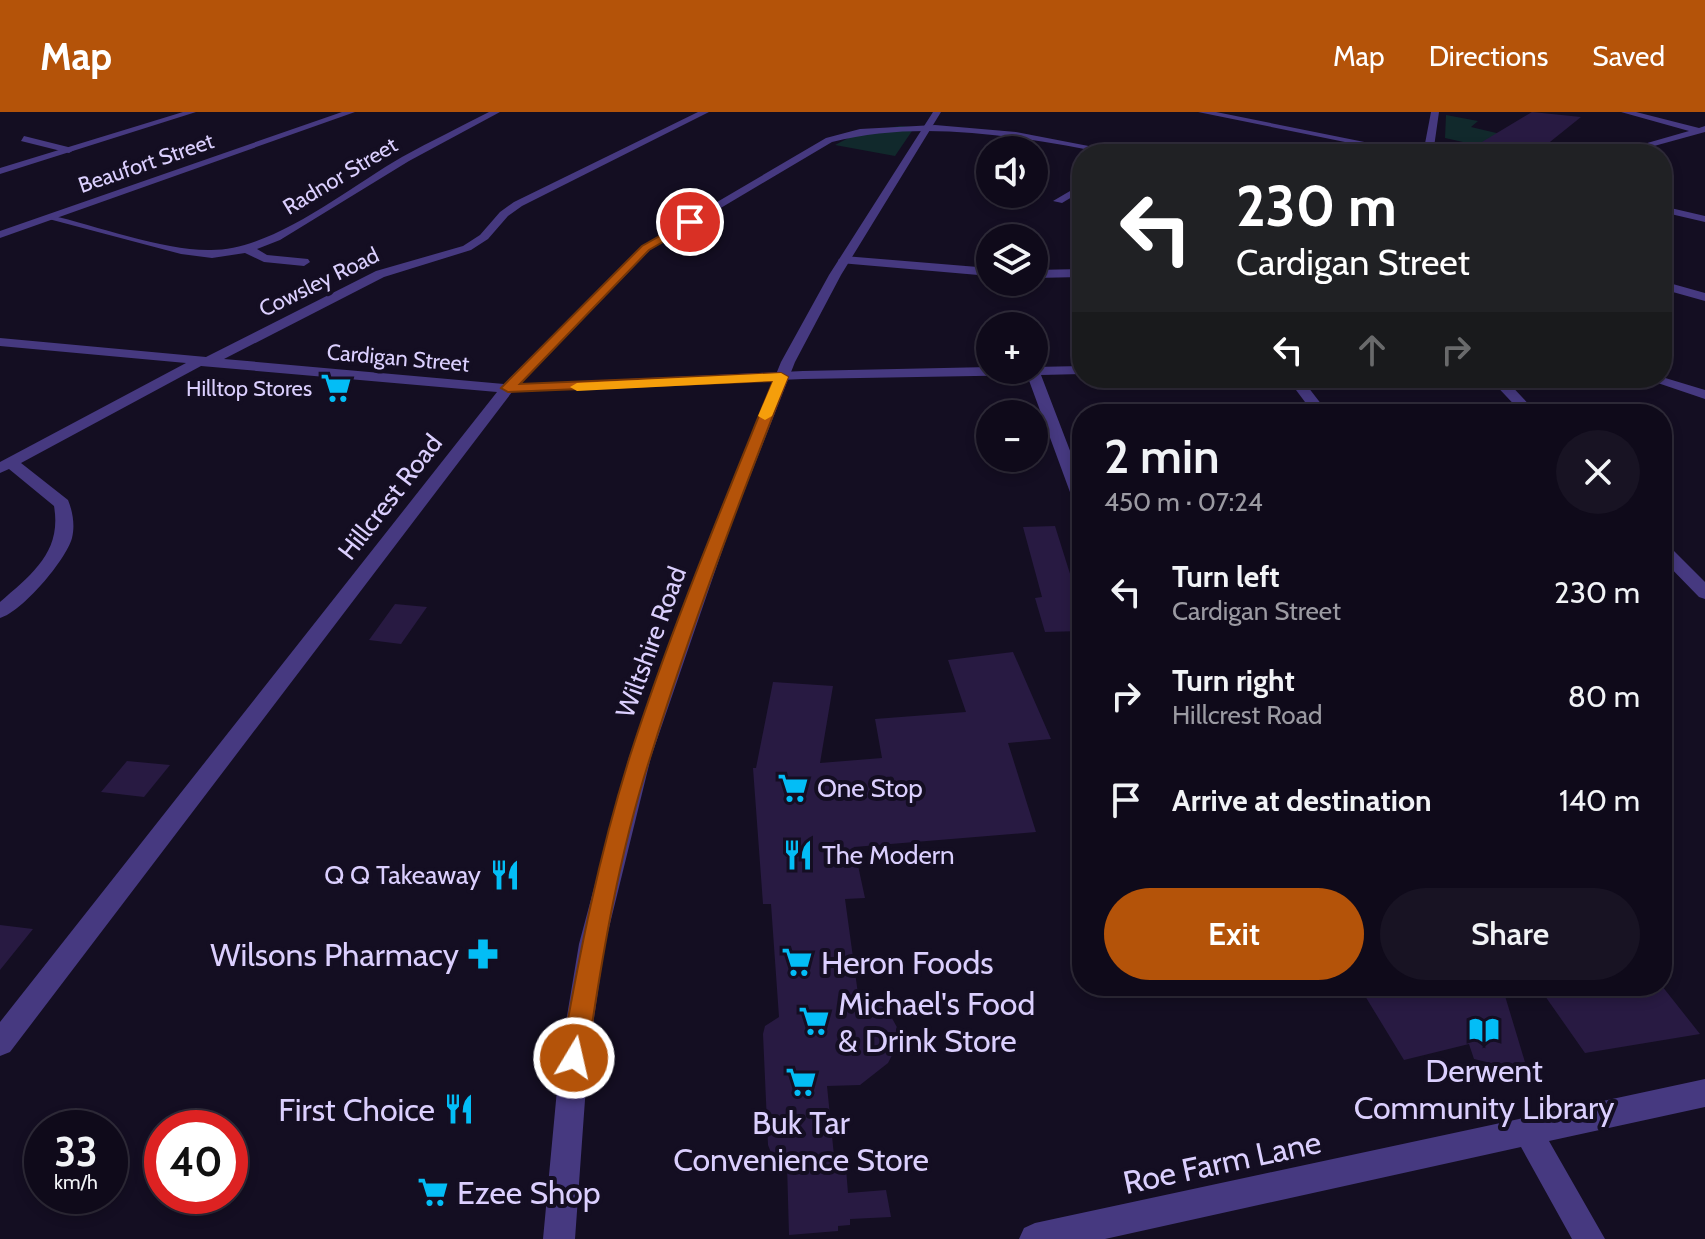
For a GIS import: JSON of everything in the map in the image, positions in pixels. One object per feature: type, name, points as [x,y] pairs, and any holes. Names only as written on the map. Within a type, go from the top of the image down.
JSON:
[{"type":"street","points":[[0,171],[192,112]]},
{"type":"street","name":"Beaufort Street","points":[[0,235],[351,112]]},
{"type":"street","name":"Radnor Street","points":[[247,249],[276,238],[406,159],[496,112]]},
{"type":"street","name":"Cowsley Road","points":[[6,466],[380,274],[467,248],[484,237],[504,214],[518,204],[705,112]]},
{"type":"street","points":[[1202,112],[1367,144]]},
{"type":"street","points":[[1430,144],[1435,112]]},
{"type":"street","points":[[1625,112],[1703,131]]},
{"type":"street","name":"Hillcrest Road","points":[[0,1043],[508,388],[646,248],[846,132],[933,118],[1078,144]]},
{"type":"street","name":"Wiltshire Road","points":[[559,1239],[574,1058],[590,959],[636,771],[724,522],[781,377],[844,260],[933,118]]},
{"type":"street","points":[[1653,144],[1703,131]]},
{"type":"street","points":[[24,139],[69,150]]},
{"type":"street","points":[[1058,201],[1072,193]]},
{"type":"street","points":[[1672,211],[1705,219]]},
{"type":"street","points":[[50,218],[198,254],[247,249],[262,258],[304,262]]},
{"type":"street","points":[[844,260],[976,271]]},
{"type":"street","points":[[1048,274],[1072,273]]},
{"type":"street","points":[[1672,288],[1705,297]]},
{"type":"street","name":"Cardigan Street","points":[[0,342],[202,363],[508,388],[976,372]]},
{"type":"street","name":"Cardigan Street","points":[[1048,371],[1072,370]]},
{"type":"street","points":[[1037,384],[1072,477]]},
{"type":"street","points":[[1672,385],[1705,395]]},
{"type":"street","points":[[1302,388],[1314,404]]},
{"type":"street","points":[[1506,388],[1521,404]]},
{"type":"street","points":[[0,612],[30,585],[52,559],[66,532],[62,504],[6,466]]},
{"type":"street","points":[[1672,559],[1705,593]]},
{"type":"street","name":"Roe Farm Lane","points":[[1035,1239],[1112,1231],[1705,1093]]},
{"type":"street","points":[[1528,1132],[1589,1239]]},
{"type":"green space","points":[[1446,115],[1478,121],[1471,127],[1509,136],[1503,144],[1472,144],[1445,138]]},
{"type":"green space","points":[[912,127],[912,131],[895,156],[835,145],[858,133]]},
{"type":"building","points":[[1532,112],[1581,117],[1547,144],[1479,144]]},
{"type":"building","points":[[1055,526],[1072,580],[1072,631],[1045,632],[1035,598],[1042,597],[1023,527]]},
{"type":"building","points":[[395,604],[427,607],[401,644],[369,640]]},
{"type":"building","points":[[1013,652],[1051,739],[1008,743],[1036,832],[854,847],[865,898],[845,899],[858,994],[887,1009],[899,1031],[898,1044],[888,1063],[860,1085],[827,1086],[834,1156],[845,1156],[848,1193],[886,1190],[891,1217],[850,1219],[850,1225],[838,1226],[838,1231],[789,1235],[787,1164],[774,1160],[768,1145],[763,1034],[765,1026],[779,1017],[771,904],[763,904],[753,768],[756,768],[773,682],[833,686],[820,763],[882,758],[875,719],[966,712],[948,660]]},
{"type":"building","points":[[127,761],[170,765],[144,797],[101,792]]},
{"type":"building","points":[[0,925],[33,929],[0,970]]},
{"type":"building","points":[[1365,996],[1505,996],[1528,1072],[1474,1059],[1469,1044],[1404,1060]]},
{"type":"building","points":[[1545,996],[1670,996],[1700,1034],[1585,1053]]},
{"type":"slow traffic","points":[[577,387],[781,377],[765,416]]},
{"type":"place","name":"Hilltop Stores","points":[[336,388]]},
{"type":"place","name":"One Stop","points":[[793,788]]},
{"type":"place","name":"The Modern","points":[[798,855]]},
{"type":"place","name":"Q Q Takeaway","points":[[505,875]]},
{"type":"place","name":"Wilsons Pharmacy","points":[[483,954]]},
{"type":"place","name":"Heron Foods","points":[[797,962]]},
{"type":"place","name":"Michael's Food & Drink Store","points":[[814,1021]]},
{"type":"place","name":"Derwent Community Library","points":[[1484,1030]]},
{"type":"place","name":"Buk Tar Convenience Store","points":[[801,1082]]},
{"type":"place","name":"First Choice","points":[[459,1109]]},
{"type":"place","name":"Ezee Shop","points":[[433,1192]]},
{"type":"route","points":[[574,1058],[592,944],[640,757],[724,522],[781,377],[508,388],[646,248],[690,222]]}]
